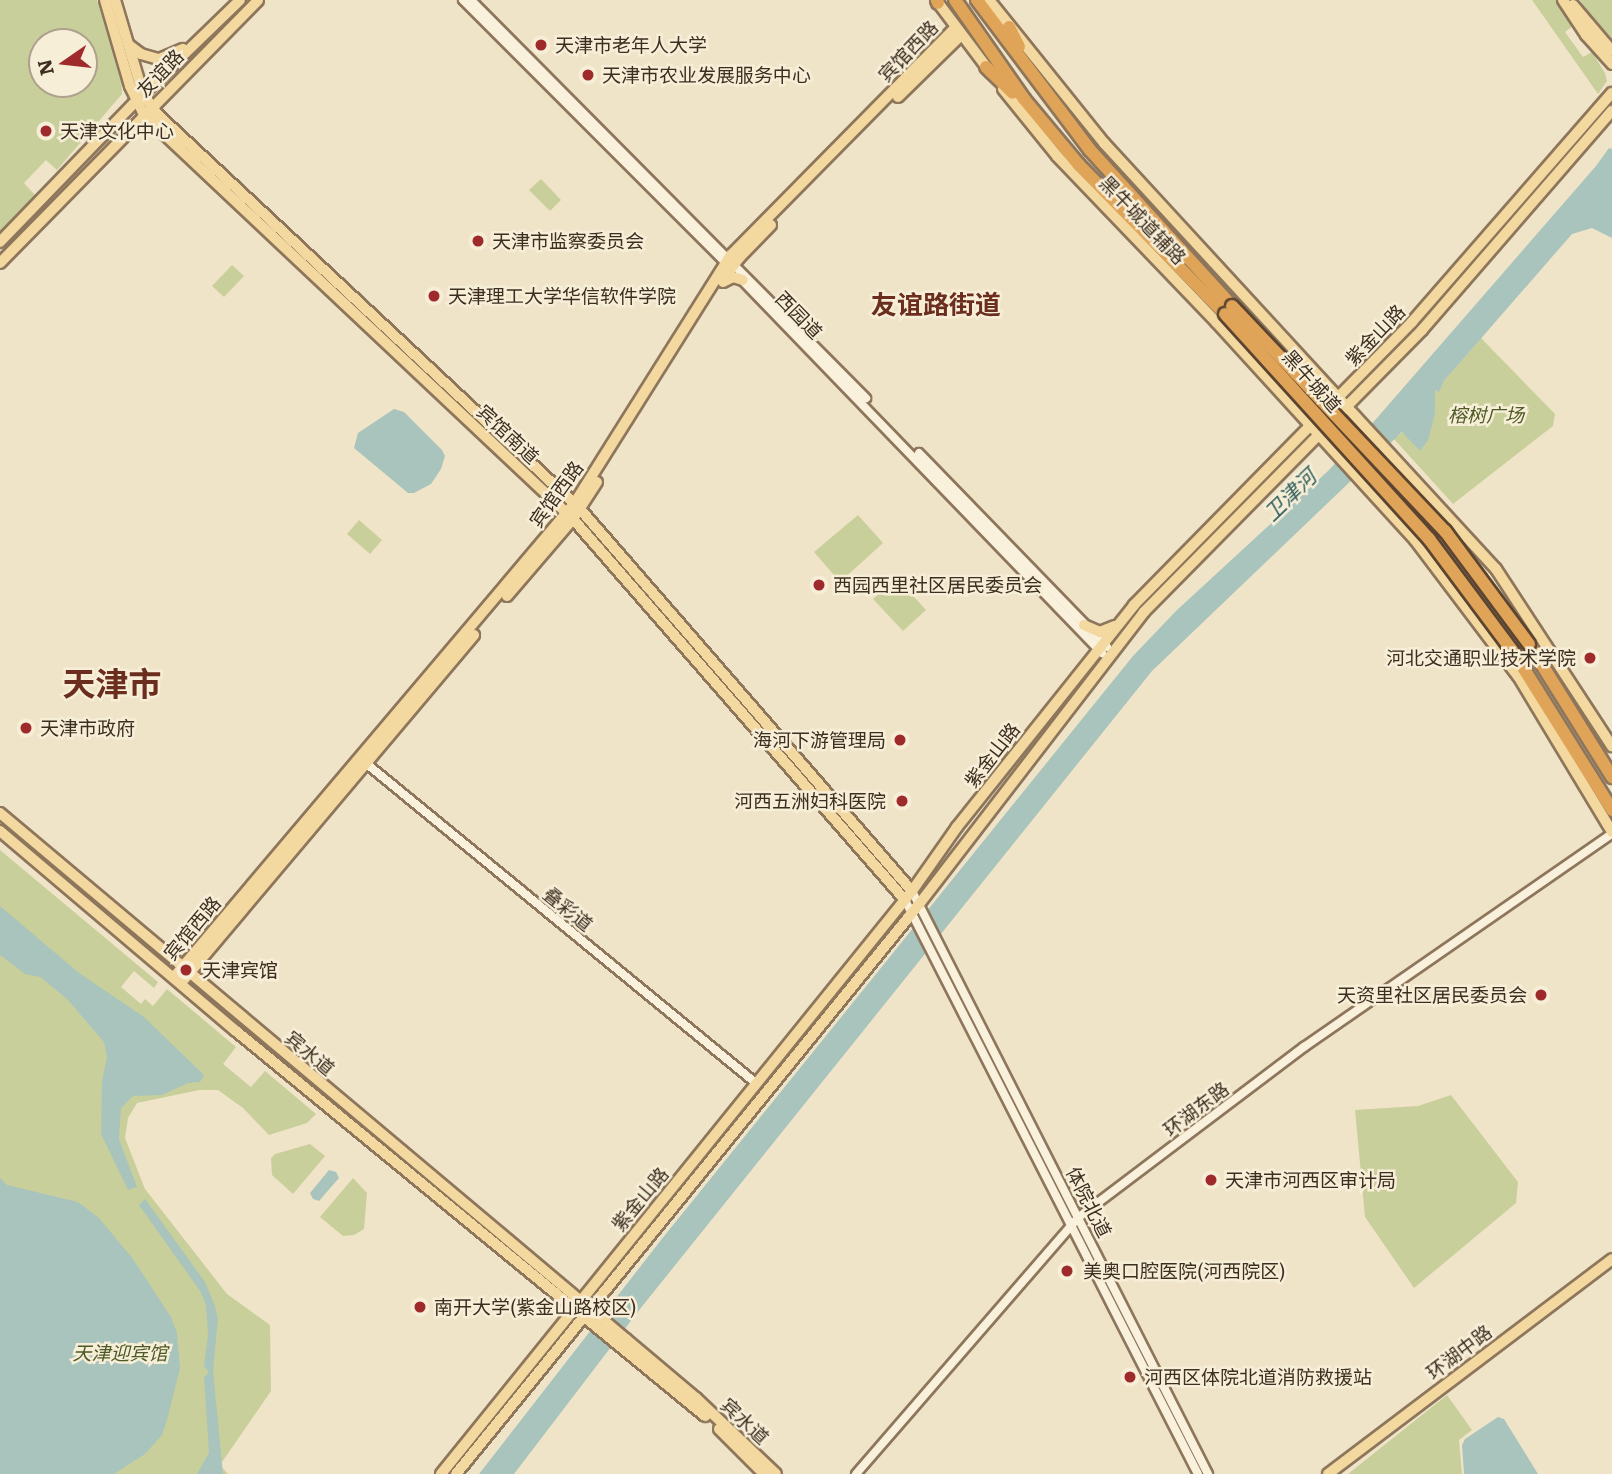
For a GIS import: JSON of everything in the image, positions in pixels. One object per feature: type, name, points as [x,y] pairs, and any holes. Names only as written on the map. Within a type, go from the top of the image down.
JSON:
[{"type":"highway","name":"黑牛城道","points":[[955,0],[1043,122],[1079,165],[1229,310],[1445,531],[1530,644],[1612,777]]},
{"type":"highway","name":"黑牛城道","points":[[977,0],[1090,150],[1429,539],[1514,653],[1612,810]]},
{"type":"highway","points":[[1009,27],[1029,70]]},
{"type":"highway","points":[[986,67],[1043,122]]},
{"type":"main road","points":[[105,0],[139,98]]},
{"type":"main road","points":[[115,0],[139,98]]},
{"type":"main road","name":"友谊路","points":[[0,242],[139,98],[240,0]]},
{"type":"main road","name":"友谊路","points":[[0,263],[258,0]]},
{"type":"main road","name":"黑牛城道辅路","points":[[989,0],[1104,143],[1337,400],[1449,515]]},
{"type":"main road","points":[[1563,0],[1586,35],[1612,64]]},
{"type":"main road","points":[[1571,0],[1585,22],[1612,51]]},
{"type":"main road","name":"黑牛城道辅路","points":[[937,1],[1057,156],[1216,321],[1415,540]]},
{"type":"main road","name":"宾馆西路","points":[[177,980],[573,511],[730,265],[958,31]]},
{"type":"main road","points":[[127,42],[141,54],[164,58],[180,52],[205,34]]},
{"type":"main road","name":"紫金山路","points":[[441,1474],[757,1084],[908,895],[957,827],[1104,647],[1131,628],[1168,584],[1299,457],[1337,400],[1412,322],[1612,93]]},
{"type":"main road","name":"宾馆南道","points":[[139,98],[147,111],[573,511],[908,895]]},
{"type":"main road","name":"紫金山路","points":[[456,1474],[593,1316],[916,907],[1120,622],[1158,579],[1291,447],[1334,421],[1346,409],[1422,330],[1612,111]]},
{"type":"main road","points":[[717,282],[733,277],[745,278]]},
{"type":"main road","points":[[1334,421],[1348,421],[1363,428]]},
{"type":"main road","points":[[1299,457],[1316,449],[1336,454]]},
{"type":"main road","points":[[1612,746],[1496,569],[1449,515],[1415,540],[1518,676],[1612,833]]},
{"type":"main road","points":[[1083,628],[1100,632],[1120,622]]},
{"type":"main road","name":"宾水道","points":[[0,813],[577,1303]]},
{"type":"main road","name":"宾水道","points":[[0,831],[177,980],[696,1398],[776,1474]]},
{"type":"main road","name":"环湖中路","points":[[1328,1474],[1612,1259]]},
{"type":"main road","name":"环湖中路","points":[[1338,1474],[1612,1265]]},
{"type":"main road","name":"宾水道","points":[[624,1342],[764,1474]]},
{"type":"street","name":"西园道","points":[[463,0],[745,278],[1104,647]]},
{"type":"street","name":"西园道","points":[[471,0],[730,265]]},
{"type":"street","name":"叠彩道","points":[[363,761],[757,1084]]},
{"type":"street","name":"环湖东路","points":[[856,1474],[1079,1217],[1304,1047],[1612,833]]},
{"type":"street","points":[[908,895],[916,907]]},
{"type":"street","name":"体院北道","points":[[916,907],[941,945],[1209,1474]]},
{"type":"street","name":"体院北道","points":[[916,907],[934,953],[1198,1474]]},
{"type":"green space","name":"天津文化中心","points":[[0,0],[97,0],[122,82],[122,94],[57,170],[46,160],[24,183],[35,195],[0,235]]},
{"type":"green space","points":[[1532,0],[1556,0],[1573,26],[1565,32],[1583,57],[1592,52],[1605,73],[1607,81],[1598,94]]},
{"type":"green space","points":[[1580,0],[1612,0],[1612,41],[1583,5]]},
{"type":"green space","points":[[541,179],[561,200],[550,211],[529,190]]},
{"type":"green space","points":[[232,265],[244,276],[224,297],[212,286]]},
{"type":"green space","name":"榕树广场","points":[[1481,338],[1555,414],[1553,426],[1453,504],[1394,439],[1403,432],[1420,450],[1435,414],[1435,390],[1439,391],[1444,381]]},
{"type":"green space","points":[[858,515],[883,543],[840,582],[814,552]]},
{"type":"green space","points":[[359,520],[382,540],[370,554],[347,534]]},
{"type":"green space","points":[[896,577],[926,610],[903,631],[873,599]]},
{"type":"green space","name":"天津迎宾馆","points":[[0,850],[158,982],[154,988],[134,971],[121,987],[141,1004],[145,999],[153,1006],[167,989],[236,1047],[223,1064],[251,1087],[265,1071],[316,1114],[307,1123],[269,1135],[243,1108],[218,1090],[199,1090],[137,1103],[128,1118],[125,1138],[145,1189],[227,1294],[270,1325],[271,1391],[220,1465],[228,1474],[0,1474]]},
{"type":"green space","points":[[1451,1095],[1518,1182],[1516,1203],[1414,1288],[1365,1217],[1355,1110],[1418,1106]]},
{"type":"green space","points":[[310,1144],[325,1156],[293,1194],[272,1175],[271,1158],[275,1154]]},
{"type":"green space","points":[[353,1178],[367,1193],[364,1229],[354,1235],[343,1236],[320,1217]]},
{"type":"green space","points":[[1447,1395],[1472,1430],[1459,1440],[1462,1474],[1348,1474]]},
{"type":"water","points":[[1609,148],[1612,149],[1612,238],[1592,228],[1572,234],[1444,381],[1439,392],[1435,390],[1435,414],[1428,440],[1420,451],[1402,432],[1152,671],[640,1309],[514,1474],[479,1474],[661,1240],[1133,656],[1176,611],[1328,471],[1377,418]]},
{"type":"water","points":[[394,409],[404,412],[445,456],[441,469],[431,484],[414,493],[408,493],[354,448],[358,433]]},
{"type":"water","points":[[0,906],[79,973],[144,1017],[204,1075],[200,1082],[188,1083],[162,1095],[133,1096],[121,1108],[119,1139],[137,1187],[128,1190],[101,1134],[102,1081],[107,1057],[104,1042],[67,999],[40,977],[25,974],[0,955]]},
{"type":"water","points":[[329,1170],[336,1172],[339,1178],[319,1201],[313,1199],[310,1193]]},
{"type":"water","points":[[0,1178],[7,1185],[78,1202],[99,1218],[133,1259],[171,1317],[177,1333],[180,1368],[162,1435],[145,1454],[114,1474],[0,1474]]},
{"type":"water","points":[[145,1199],[205,1282],[215,1306],[218,1319],[213,1370],[223,1474],[197,1474],[209,1453],[204,1377],[209,1372],[204,1366],[208,1335],[206,1305],[200,1291],[139,1205]]},
{"type":"water","points":[[1498,1417],[1504,1419],[1538,1474],[1464,1474],[1462,1445],[1465,1439]]},
{"type":"place","name":"天津市老年人大学","points":[[541,45]]},
{"type":"place","name":"天津市农业发展服务中心","points":[[588,75]]},
{"type":"place","name":"天津文化中心","points":[[46,131]]},
{"type":"place","name":"天津市监察委员会","points":[[478,241]]},
{"type":"place","name":"天津理工大学华信软件学院","points":[[434,296]]},
{"type":"place","name":"西园西里社区居民委员会","points":[[819,585]]},
{"type":"place","name":"河北交通职业技术学院","points":[[1590,658]]},
{"type":"place","name":"天津市政府","points":[[26,728]]},
{"type":"place","name":"海河下游管理局","points":[[900,740]]},
{"type":"place","name":"河西五洲妇科医院","points":[[902,801]]},
{"type":"place","name":"天津宾馆","points":[[186,970]]},
{"type":"place","name":"天资里社区居民委员会","points":[[1541,995]]},
{"type":"place","name":"天津市河西区审计局","points":[[1211,1180]]},
{"type":"place","name":"美奥口腔医院(河西院区)","points":[[1067,1271]]},
{"type":"place","name":"南开大学(紫金山路校区)","points":[[420,1307]]},
{"type":"place","name":"河西区体院北道消防救援站","points":[[1130,1377]]},
{"type":"district","name":"友谊路街道","points":[[936,303]]},
{"type":"district","name":"天津市","points":[[112,682]]},
{"type":"water label","name":"卫津河","points":[[1289,494]]}]
